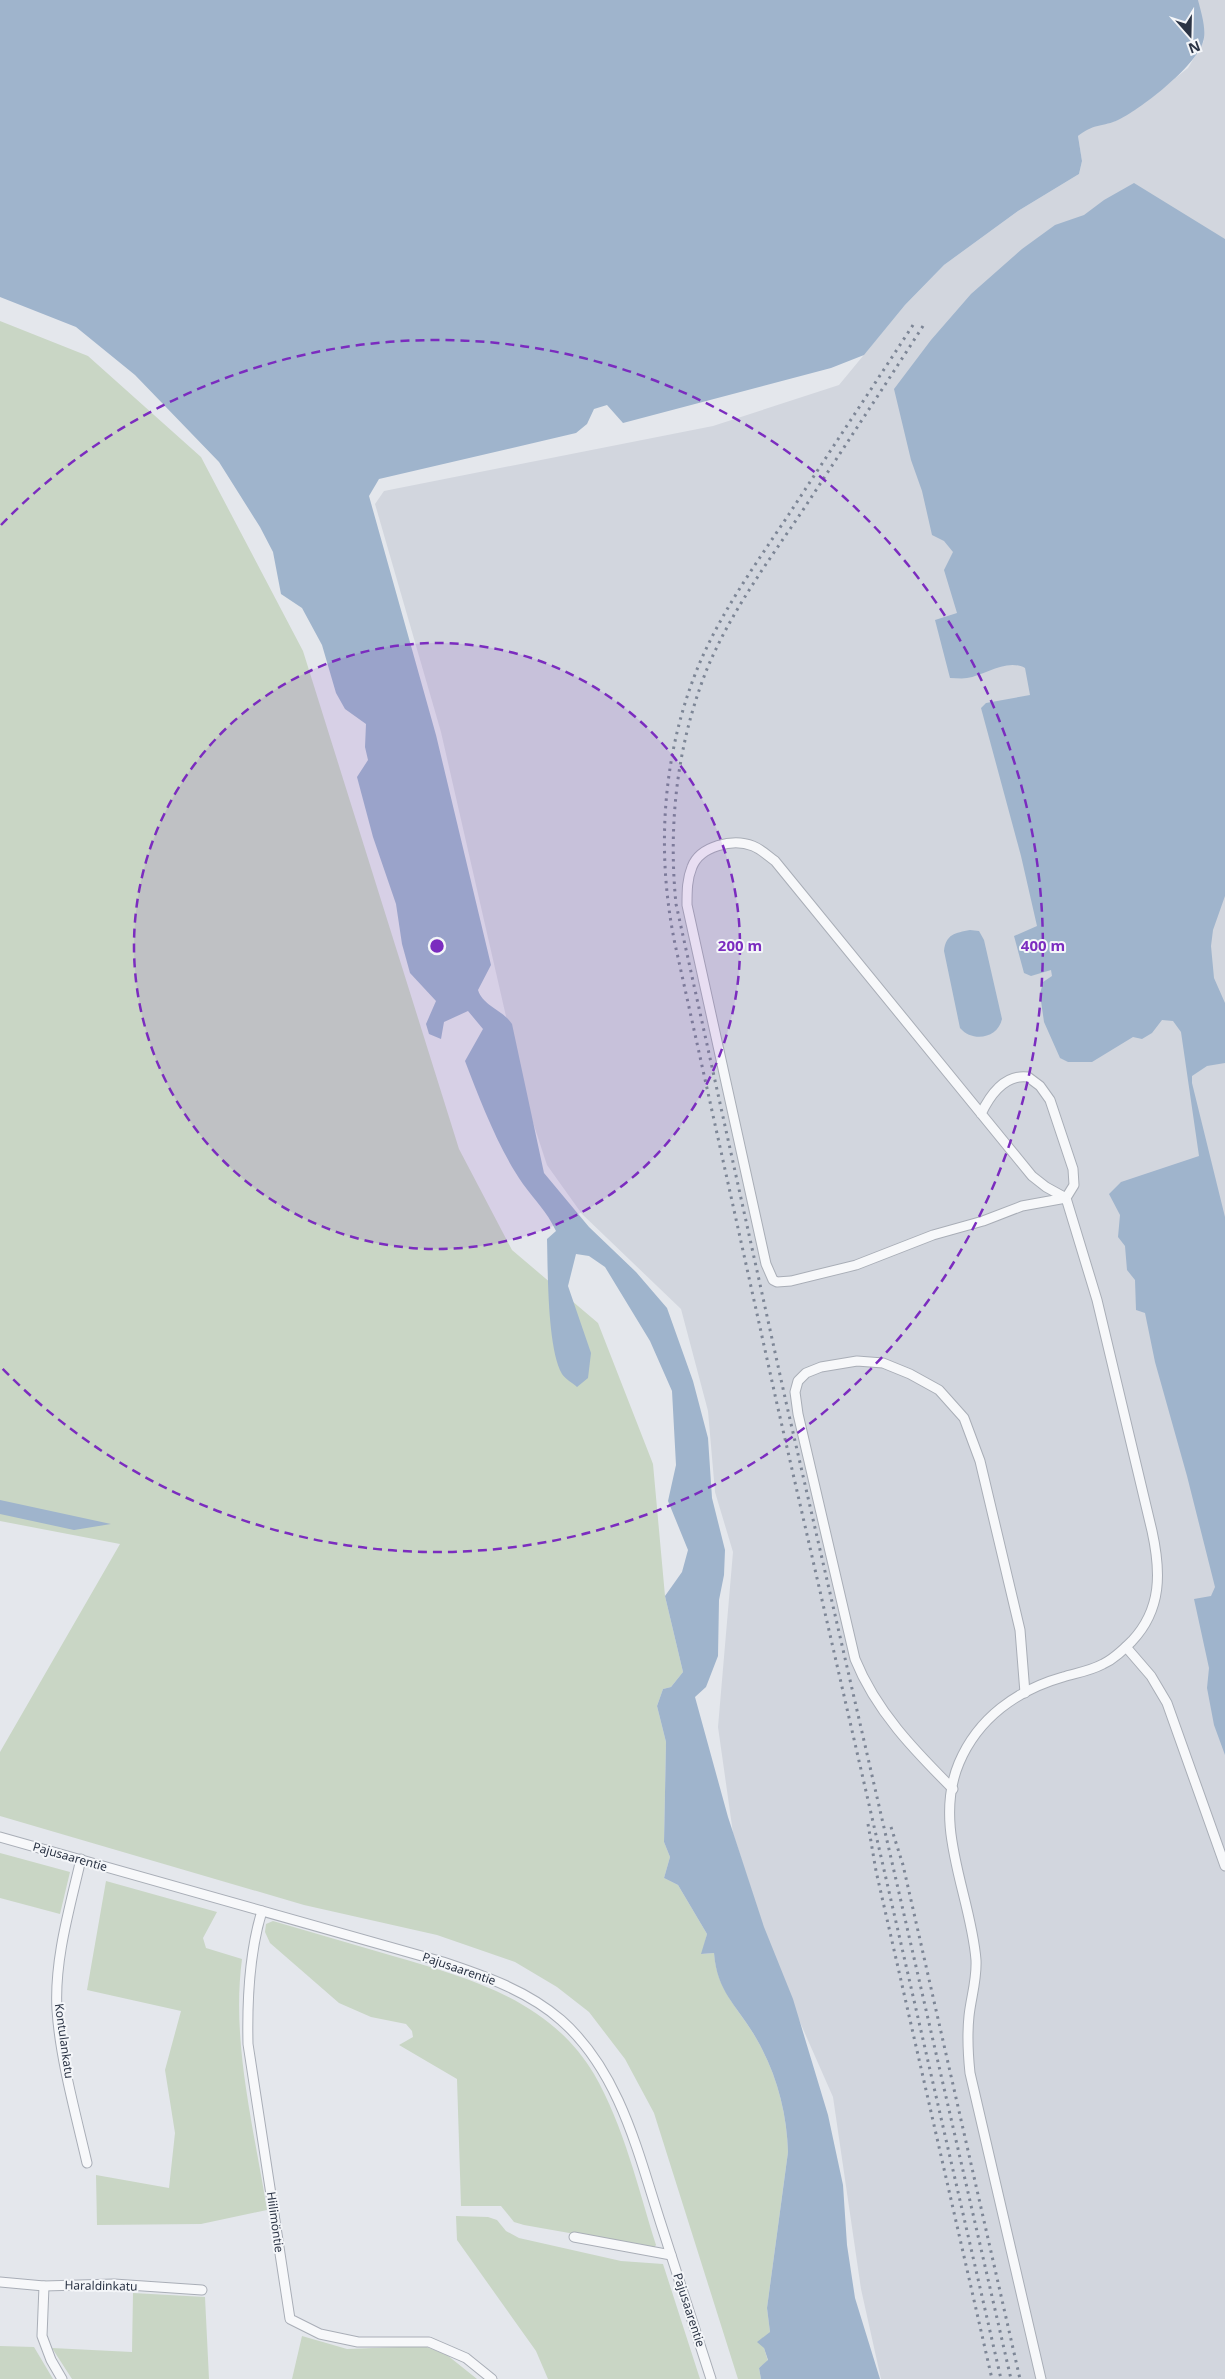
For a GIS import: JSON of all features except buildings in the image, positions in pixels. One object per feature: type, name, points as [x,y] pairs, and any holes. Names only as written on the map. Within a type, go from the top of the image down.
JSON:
[{"type":"street","points":[[981,1114],[997,1089],[1014,1078],[1028,1077],[1040,1086],[1056,1114],[1073,1169],[1074,1185],[1066,1198],[1022,1206],[983,1221],[933,1236],[856,1265],[791,1281],[777,1282],[773,1280],[764,1254],[687,905],[687,882],[693,864],[703,853],[721,845],[738,842],[754,846],[775,861],[981,1114],[1032,1176],[1046,1187],[1066,1198],[1097,1300],[1158,1564],[1158,1586],[1154,1608],[1139,1634],[1126,1647],[1115,1657],[1098,1667],[1054,1679],[1025,1693],[992,1714],[976,1733],[958,1765],[949,1814],[950,1828],[976,1958],[975,1991],[969,2015],[967,2045],[970,2073],[1041,2379]]},
{"type":"street","points":[[953,1789],[903,1738],[865,1684],[855,1659],[798,1414],[795,1392],[798,1380],[806,1373],[821,1367],[857,1361],[883,1363],[938,1390],[964,1418],[980,1461],[1020,1630],[1025,1693]]},
{"type":"street","points":[[1126,1647],[1151,1676],[1167,1703],[1225,1866]]},
{"type":"street","name":"Pajusaarentie","points":[[0,1837],[443,1962],[488,1977],[527,1997],[560,2020],[582,2042],[601,2066],[619,2101],[635,2142],[711,2379]]},
{"type":"street","name":"Kontulankatu","points":[[81,1859],[58,1970],[57,2010],[71,2093],[87,2163]]},
{"type":"street","name":"Hiilimöntie","points":[[262,1910],[256,1930],[247,2010],[248,2044],[290,2319],[320,2334],[358,2342],[429,2342],[466,2358],[492,2379]]},
{"type":"street","points":[[574,2237],[671,2255]]},
{"type":"street","name":"Haraldinkatu","points":[[0,2282],[44,2286],[114,2284],[202,2290]]},
{"type":"street","points":[[44,2286],[42,2336],[51,2360],[62,2379]]},
{"type":"shaded area","points":[[1198,0],[1225,0],[1225,2379],[881,2379],[861,2289],[833,2097],[777,1970],[733,1833],[718,1727],[733,1552],[715,1492],[708,1411],[681,1309],[582,1214],[547,1165],[524,1095],[441,732],[375,504],[384,491],[713,426],[839,385],[905,305],[944,265],[1018,211],[1079,174],[1082,161],[1078,136],[1089,127],[1116,121],[1140,106],[1188,68],[1204,41]]},
{"type":"green space","points":[[0,321],[88,356],[201,457],[303,651],[459,1149],[512,1250],[598,1323],[653,1464],[665,1596],[683,1672],[671,1687],[663,1689],[657,1706],[666,1742],[664,1842],[670,1857],[664,1878],[678,1885],[707,1934],[702,1954],[714,1953],[719,1978],[729,1998],[763,2051],[775,2078],[783,2107],[787,2137],[788,2152],[767,2308],[770,2332],[764,2348],[768,2361],[759,2368],[761,2379],[738,2379],[654,2113],[625,2059],[589,2012],[557,1987],[515,1962],[437,1935],[304,1905],[0,1816],[0,1752],[120,1544],[0,1521]]},
{"type":"green space","points":[[0,1853],[70,1872],[60,1914],[0,1898]]},
{"type":"green space","points":[[106,1881],[217,1912],[203,1938],[206,1948],[242,1959],[239,1990],[239,2022],[245,2085],[267,2210],[201,2224],[97,2225],[96,2175],[169,2188],[175,2133],[165,2070],[181,2011],[87,1990]]},
{"type":"green space","points":[[273,1921],[422,1964],[478,1983],[531,2010],[555,2027],[576,2049],[594,2074],[605,2094],[630,2158],[656,2245],[654,2248],[524,2225],[514,2222],[501,2206],[461,2206],[457,2079],[399,2045],[413,2037],[412,2031],[406,2024],[371,2017],[339,2003],[270,1943],[265,1932],[266,1924]]},
{"type":"green space","points":[[456,2216],[488,2217],[497,2220],[506,2231],[519,2238],[621,2261],[663,2264],[700,2379],[548,2379],[536,2351],[457,2240]]},
{"type":"green space","points":[[133,2293],[205,2297],[209,2379],[72,2379],[52,2348],[132,2352]]},
{"type":"green space","points":[[302,2336],[347,2349],[424,2346],[447,2355],[477,2379],[292,2379]]},
{"type":"green space","points":[[0,2346],[34,2347],[53,2379],[0,2379]]},
{"type":"water","points":[[0,0],[1198,0],[1203,21],[1204,37],[1198,52],[1190,63],[1166,87],[1126,116],[1092,128],[1078,136],[1082,161],[1079,174],[1018,211],[944,265],[905,305],[864,355],[831,368],[623,423],[607,405],[594,409],[587,424],[576,433],[379,479],[369,496],[436,735],[491,965],[478,990],[484,1000],[504,1015],[512,1024],[544,1173],[589,1227],[636,1272],[667,1308],[693,1381],[708,1438],[712,1498],[725,1550],[724,1575],[719,1600],[718,1656],[706,1687],[695,1697],[728,1817],[764,1927],[793,1999],[828,2115],[843,2185],[847,2245],[855,2298],[880,2379],[761,2379],[759,2368],[768,2360],[764,2348],[757,2342],[770,2332],[767,2308],[788,2152],[783,2107],[775,2078],[763,2051],[719,1979],[714,1953],[701,1954],[707,1934],[678,1885],[664,1878],[670,1857],[664,1842],[666,1742],[657,1706],[663,1689],[671,1687],[683,1672],[665,1596],[682,1572],[688,1550],[668,1501],[676,1465],[672,1391],[650,1341],[605,1267],[589,1256],[576,1254],[568,1286],[591,1353],[588,1378],[577,1387],[562,1374],[553,1346],[548,1288],[547,1239],[556,1231],[545,1212],[514,1171],[491,1124],[465,1061],[483,1029],[468,1011],[444,1022],[441,1039],[429,1034],[426,1024],[436,1001],[410,973],[402,944],[396,904],[373,837],[357,777],[368,760],[365,747],[366,724],[345,709],[336,693],[322,645],[302,608],[281,594],[273,552],[260,527],[219,462],[135,375],[76,327],[0,297]]},
{"type":"water","points":[[1134,183],[1225,239],[1225,896],[1213,930],[1211,946],[1214,978],[1225,1003],[1225,1063],[1207,1066],[1192,1076],[1192,1083],[1225,1217],[1225,1755],[1214,1725],[1207,1688],[1209,1668],[1194,1599],[1211,1596],[1215,1587],[1187,1476],[1155,1362],[1145,1313],[1136,1310],[1135,1280],[1127,1270],[1125,1246],[1118,1237],[1120,1215],[1109,1194],[1121,1182],[1199,1156],[1181,1032],[1173,1021],[1162,1020],[1152,1033],[1142,1039],[1133,1037],[1092,1062],[1068,1062],[1060,1058],[1044,1022],[1040,994],[1043,982],[1052,976],[1051,970],[1031,976],[1024,973],[1014,936],[1037,926],[1021,856],[981,708],[986,703],[1030,695],[1025,668],[1018,665],[1003,666],[967,678],[950,678],[935,620],[957,613],[944,570],[953,552],[944,541],[932,535],[894,389],[931,340],[971,294],[1022,249],[1055,225],[1084,215],[1104,200]]},
{"type":"water","points":[[970,930],[979,931],[984,940],[1002,1019],[996,1031],[978,1037],[965,1033],[960,1028],[944,951],[947,941],[952,935]]},
{"type":"water","points":[[0,1500],[111,1524],[74,1530],[0,1514]]},
{"type":"railway","points":[[913,325],[718,625],[698,667],[686,700],[677,734],[670,769],[664,839],[669,909],[675,944],[777,1404],[1001,2379]]},
{"type":"railway","points":[[923,326],[739,606],[707,669],[688,726],[677,785],[674,814],[674,874],[676,904],[786,1402],[1011,2379]]},
{"type":"railway","points":[[868,1824],[876,1871],[992,2379]]},
{"type":"railway","points":[[891,1827],[903,1865],[1020,2379]]}]
